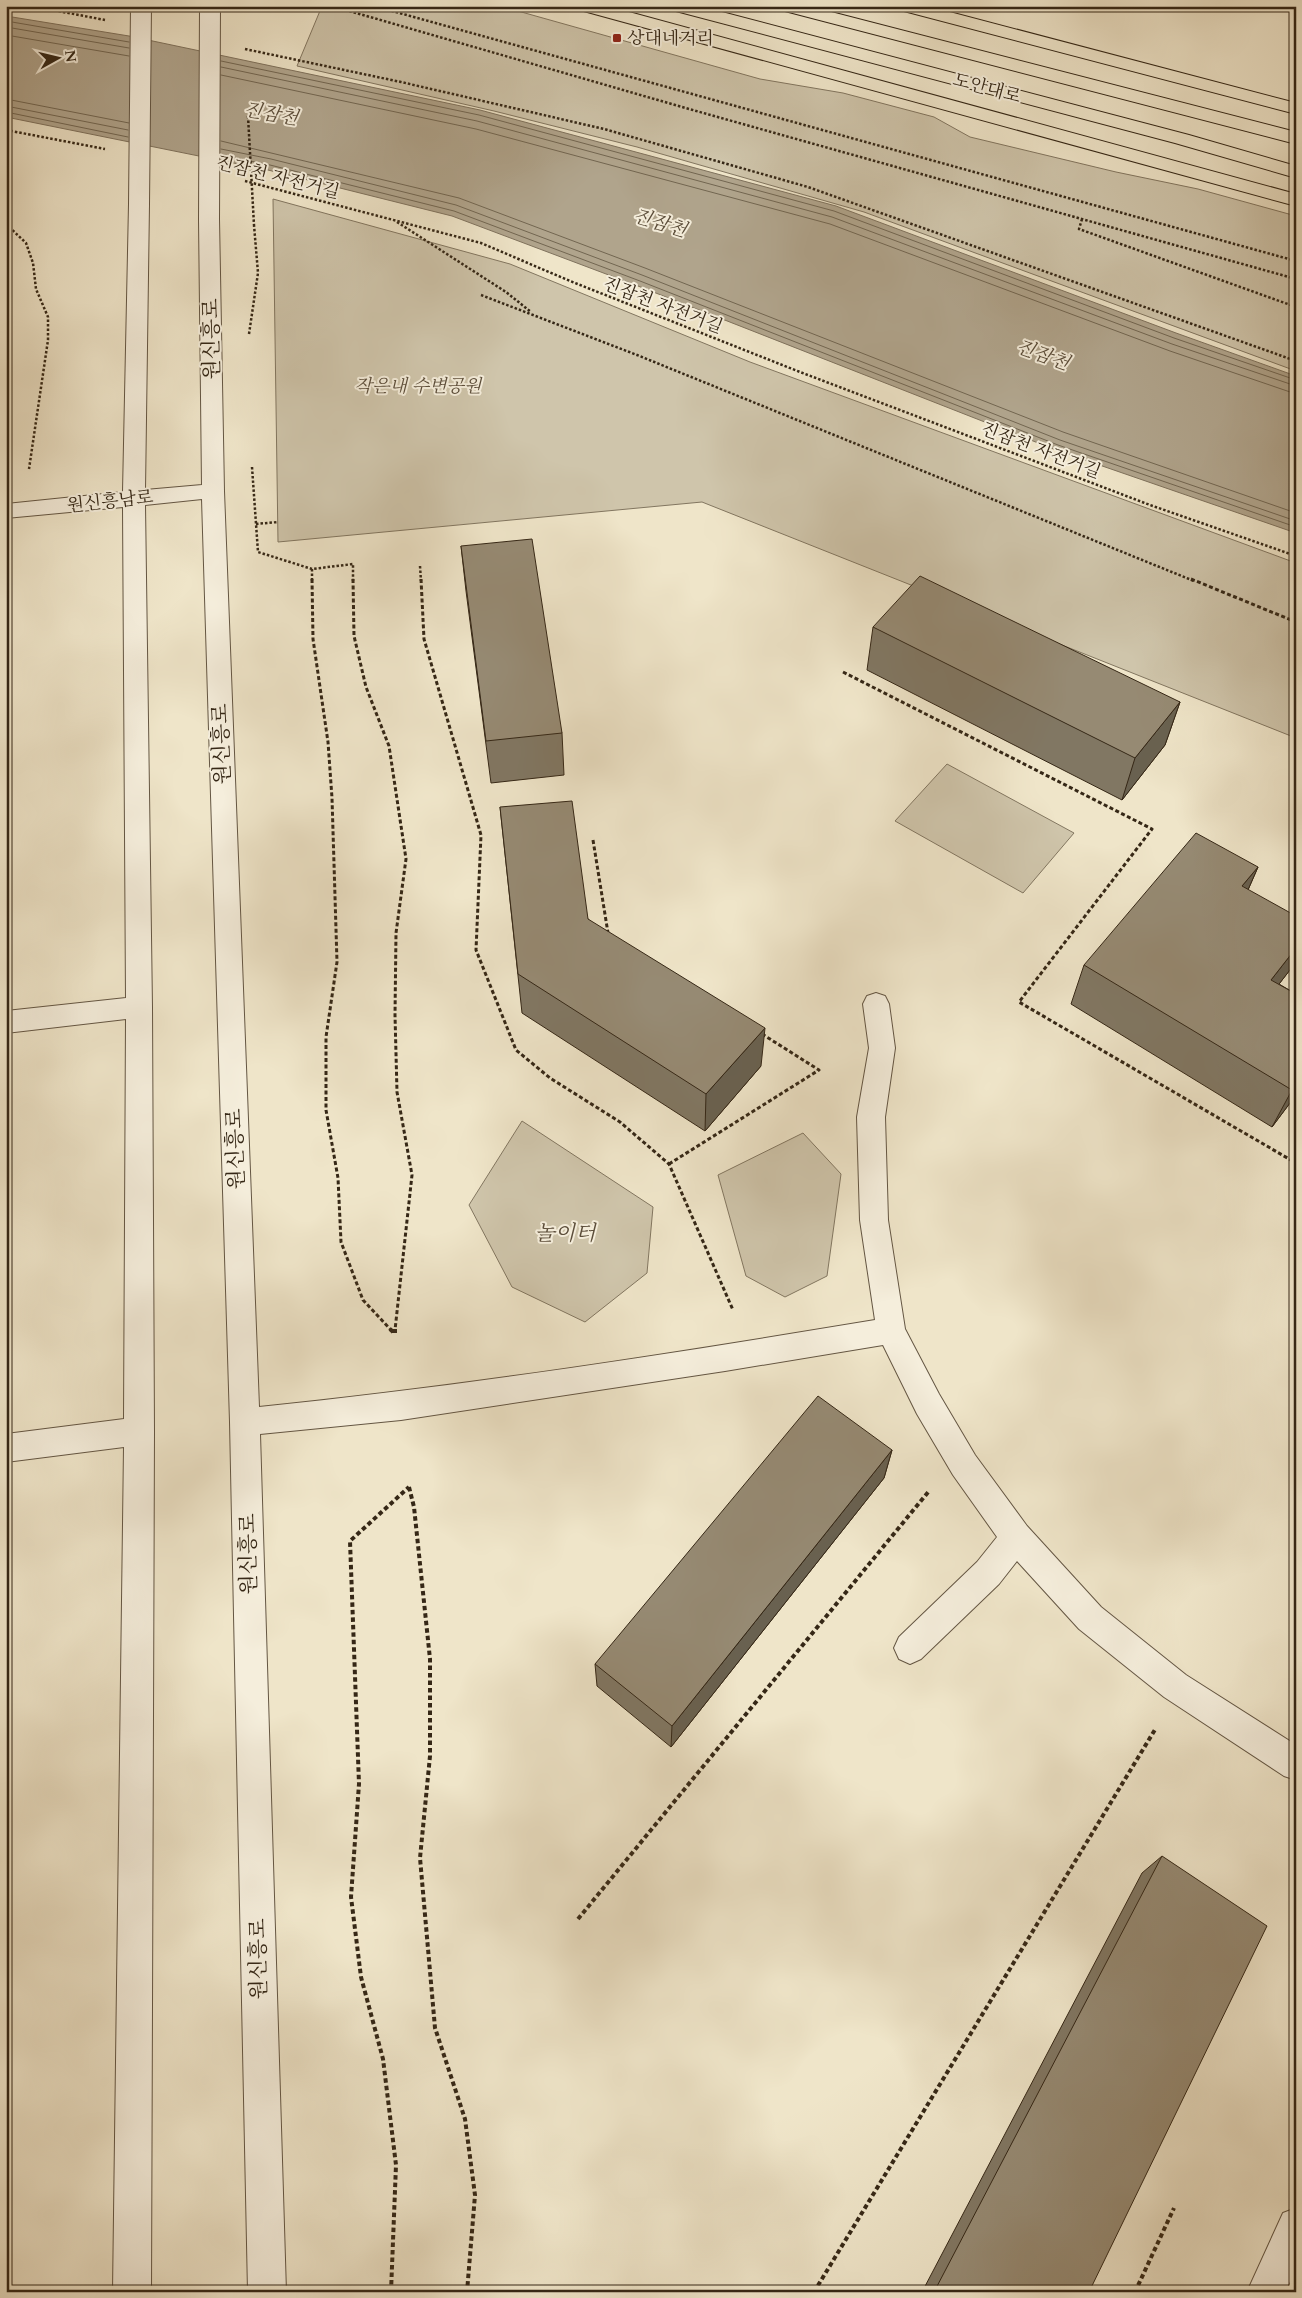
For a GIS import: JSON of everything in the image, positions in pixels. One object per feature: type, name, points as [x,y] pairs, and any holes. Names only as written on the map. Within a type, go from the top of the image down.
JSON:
[{"type":"main road","points":[[586,6],[1296,200]]},
{"type":"main road","name":"도안대로","points":[[678,6],[1182,139],[1296,172]]},
{"type":"main road","name":"도안대로","points":[[787,6],[1296,138]]},
{"type":"main road","points":[[906,6],[1296,109]]},
{"type":"street","points":[[132,2292],[139,1007],[134,499],[142,6]]},
{"type":"street","name":"원신흥로","points":[[210,6],[209,219],[213,491],[245,1422],[267,2292]]},
{"type":"street","name":"원신흥남로","points":[[6,511],[213,491]]},
{"type":"street","points":[[876,1004],[882,1048],[871,1117],[874,1220],[891,1330],[928,1404],[960,1457],[1016,1538],[1090,1618],[1175,1686],[1296,1764]]},
{"type":"street","points":[[6,1022],[139,1007]]},
{"type":"street","points":[[245,1422],[401,1406],[725,1358],[891,1330]]},
{"type":"street","points":[[6,1448],[138,1431]]},
{"type":"street","points":[[910,1648],[988,1573],[1016,1538]]},
{"type":"street","points":[[1272,2289],[1296,2226]]},
{"type":"path","points":[[32,6],[112,21]]},
{"type":"path","points":[[64,11],[66,6]]},
{"type":"path","points":[[332,6],[691,110],[1296,278]]},
{"type":"path","points":[[374,6],[1296,262]]},
{"type":"path","points":[[244,41],[244,49],[401,82],[594,127],[808,187],[1296,361]]},
{"type":"path","points":[[248,108],[258,274],[248,339]]},
{"type":"path","points":[[6,130],[107,150]]},
{"type":"path","name":"진잠천 자전거길","points":[[244,180],[481,243],[606,296],[800,372],[1150,505],[1296,556]]},
{"type":"path","points":[[1082,219],[1079,229],[1296,307]]},
{"type":"path","points":[[395,220],[506,292],[535,315]]},
{"type":"path","points":[[6,224],[26,243],[33,263],[36,289],[48,316],[47,348],[29,469]]},
{"type":"path","points":[[481,295],[535,315],[1296,622]]},
{"type":"path","points":[[252,466],[258,552],[312,569],[353,564],[354,636],[366,687],[388,746],[406,859],[396,933],[395,1015],[397,1092],[412,1175],[395,1333],[363,1300],[341,1242],[338,1178],[326,1110],[326,1037],[337,962],[332,798],[328,742],[313,639],[312,569]]},
{"type":"path","points":[[256,524],[278,522]]},
{"type":"path","points":[[420,566],[424,639],[481,835],[476,950],[516,1050],[550,1078],[620,1122],[669,1164],[733,1310]]},
{"type":"path","points":[[843,672],[1152,830],[1019,1002],[1296,1163]]},
{"type":"path","points":[[593,840],[609,940]]},
{"type":"path","points":[[669,1164],[819,1070],[760,1033]]},
{"type":"path","points":[[391,2292],[396,2165],[383,2059],[361,1977],[350,1897],[359,1784],[350,1541],[409,1487],[414,1507],[430,1659],[430,1756],[420,1858],[435,2028],[465,2119],[474,2196],[467,2292]]},
{"type":"path","points":[[578,1920],[929,1491]]},
{"type":"path","points":[[814,2292],[1156,1728]]},
{"type":"path","points":[[1135,2292],[1174,2208]]},
{"type":"green space","points":[[322,6],[500,6],[760,79],[843,93],[934,117],[970,137],[1116,172],[1198,189],[1296,216],[1296,371],[864,212],[637,147],[494,111],[297,66]]},
{"type":"green space","name":"작은내 수변공원","points":[[273,199],[510,264],[750,362],[1296,563],[1296,738],[702,502],[278,542]]},
{"type":"green space","points":[[947,764],[1074,833],[1023,893],[895,821]]},
{"type":"green space","name":"놀이터","points":[[522,1121],[653,1207],[647,1273],[585,1322],[512,1287],[469,1205]]},
{"type":"green space","points":[[803,1133],[841,1174],[827,1276],[785,1297],[746,1276],[718,1175]]},
{"type":"water","name":"진잠천","points":[[6,16],[129,36],[480,110],[836,206],[1296,376],[1296,533],[1056,450],[638,286],[452,216],[268,170],[6,117]]},
{"type":"building","points":[[532,539],[562,733],[486,741],[461,546]]},
{"type":"building","points":[[920,576],[1180,702],[1135,758],[873,627]]},
{"type":"building","points":[[572,801],[588,919],[765,1028],[706,1094],[518,974],[500,807]]},
{"type":"building","points":[[1196,833],[1258,867],[1242,886],[1296,916],[1296,948],[1271,980],[1296,994],[1296,1085],[1292,1090],[1084,965]]},
{"type":"building","points":[[818,1396],[892,1450],[672,1726],[595,1664]]},
{"type":"building","points":[[1162,1856],[1267,1926],[1089,2292],[934,2292]]},
{"type":"place","name":"상대네거리","points":[[617,38]]}]
